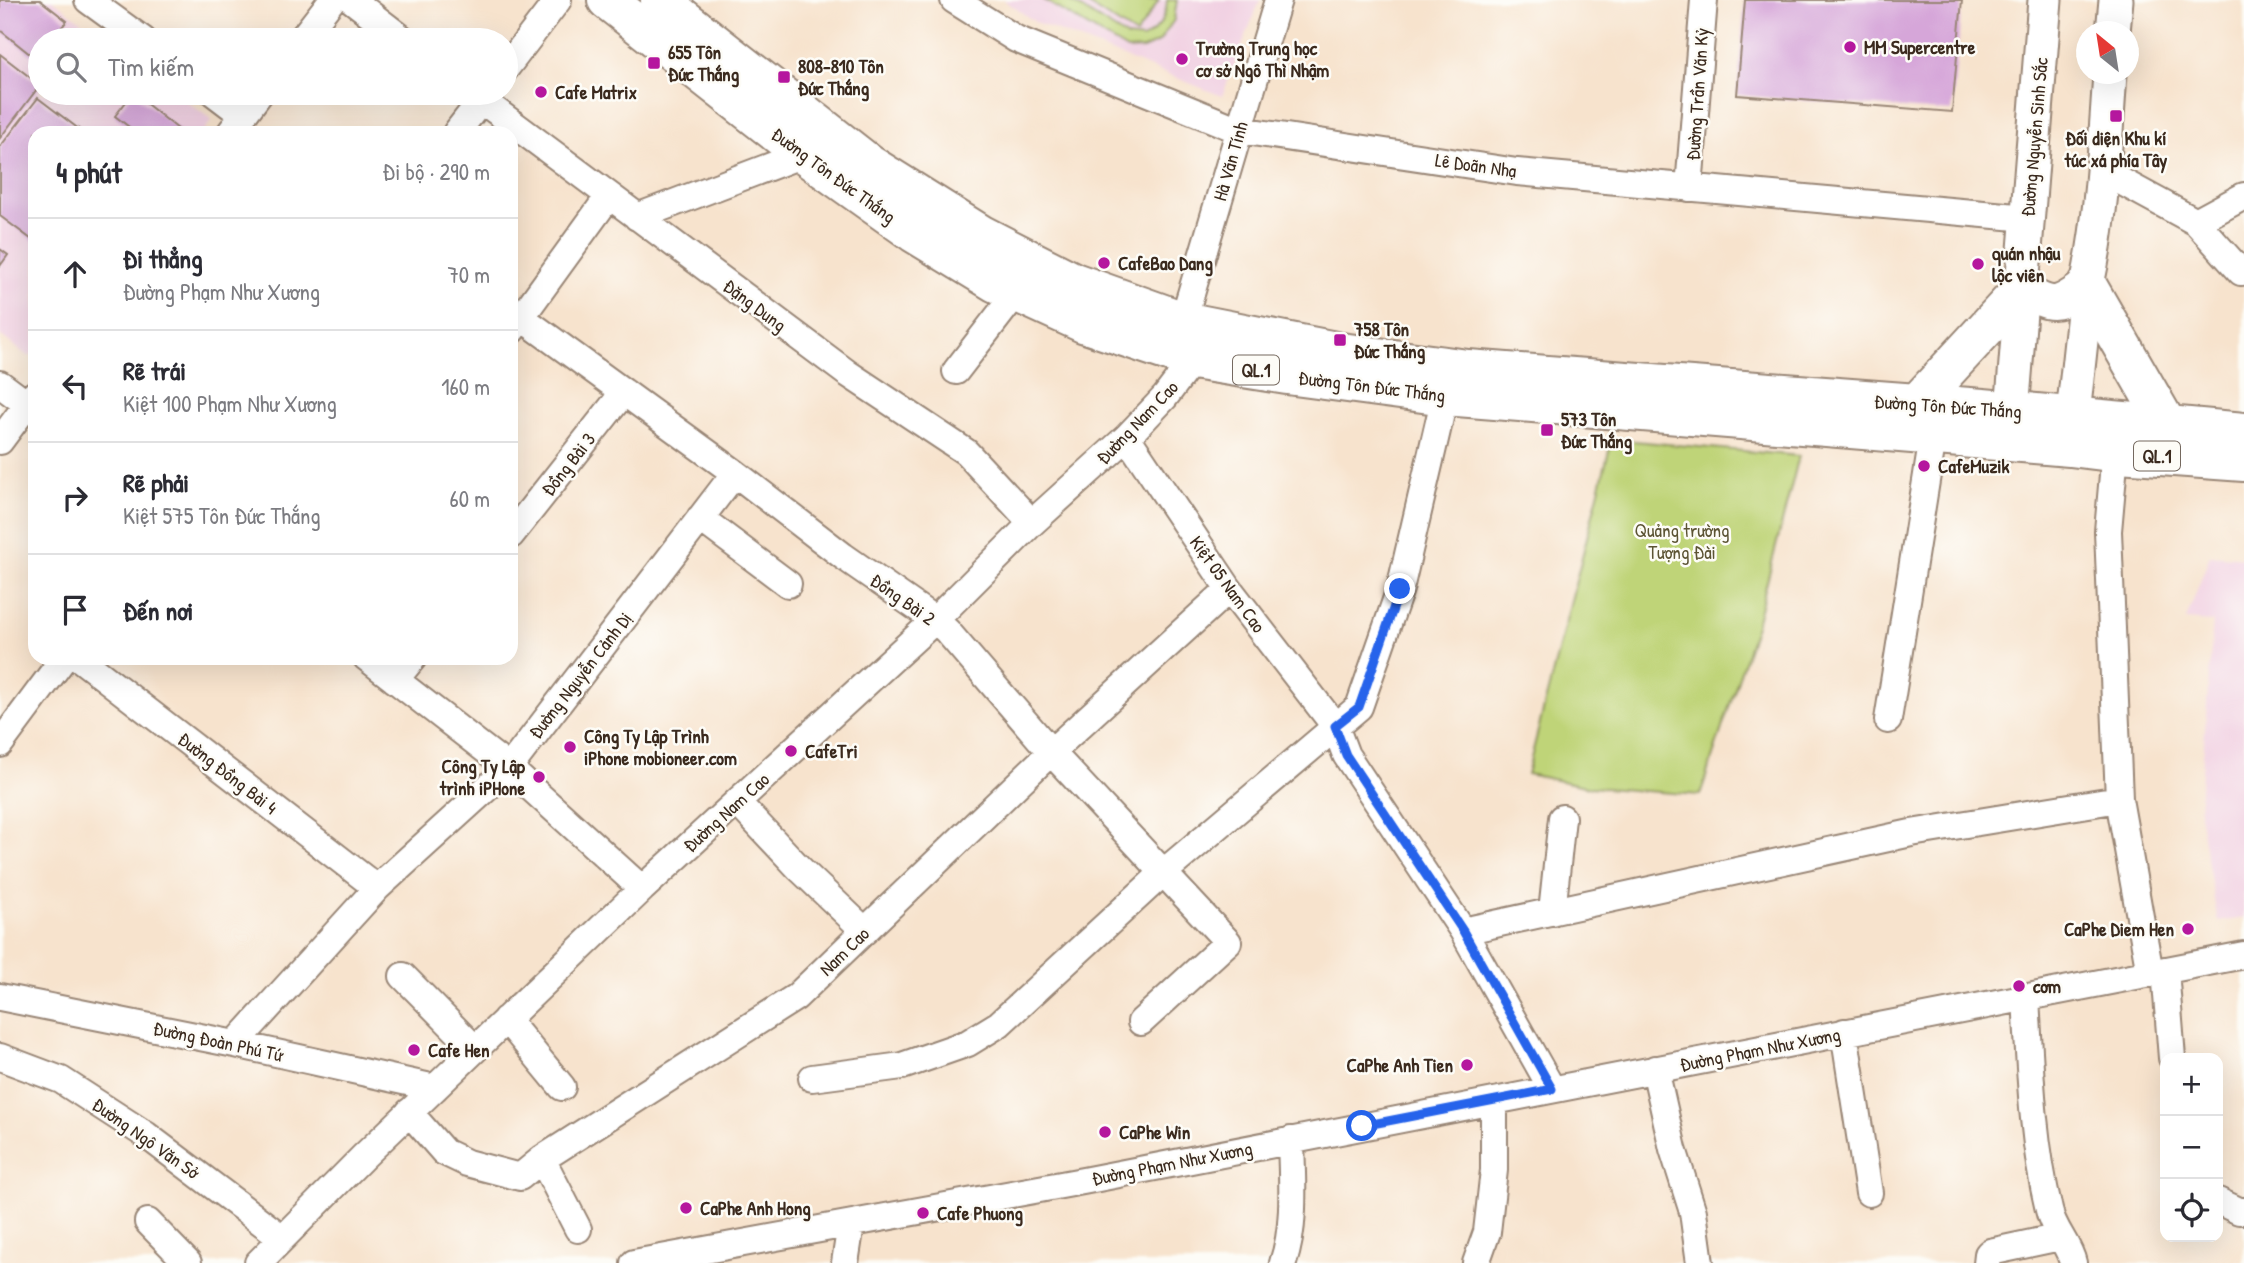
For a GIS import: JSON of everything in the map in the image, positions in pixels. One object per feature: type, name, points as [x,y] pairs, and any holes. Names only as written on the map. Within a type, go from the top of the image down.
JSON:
[{"type":"highway","name":"Đường Tôn Đức Thắng","points":[[607,0],[803,154],[914,233],[996,283],[1083,323],[1193,360],[1445,396],[1933,437],[2011,426]]},
{"type":"highway","name":"Đường Tôn Đức Thắng","points":[[660,0],[869,164],[971,228],[1074,282],[1183,321],[1341,352],[1468,369],[1916,404],[2011,426],[2072,431],[2168,426],[2244,432]]},
{"type":"highway","points":[[2087,285],[2168,426]]},
{"type":"highway","points":[[1916,404],[2022,289]]},
{"type":"highway","name":"Đường Tôn Đức Thắng","points":[[2072,431],[2115,452],[2244,462]]},
{"type":"main road","name":"Đường Nguyễn Sinh Sắc","points":[[2011,426],[2045,0]]},
{"type":"main road","points":[[2114,21],[2116,0]]},
{"type":"main road","points":[[2072,431],[2087,285],[2104,172],[2109,84]]},
{"type":"main road","points":[[2022,289],[2049,304],[2069,297],[2087,285]]},
{"type":"street","points":[[88,0],[126,28]]},
{"type":"street","points":[[310,28],[332,0]]},
{"type":"street","points":[[352,0],[388,28]]},
{"type":"street","points":[[518,52],[558,0]]},
{"type":"street","name":"Lê Doãn Nhạ","points":[[954,0],[1016,39],[1239,130],[1517,172],[2028,218]]},
{"type":"street","name":"Hà Văn Tính","points":[[1183,321],[1278,0]]},
{"type":"street","name":"Đường Trần Văn Kỷ","points":[[1689,188],[1704,0]]},
{"type":"street","points":[[223,105],[237,124],[251,105]]},
{"type":"street","points":[[460,126],[474,105]]},
{"type":"street","name":"Đặng Dung","points":[[493,105],[609,196],[847,373],[966,452],[1032,523]]},
{"type":"street","points":[[637,217],[803,154]]},
{"type":"street","points":[[2104,172],[2196,222],[2241,272]]},
{"type":"street","points":[[518,322],[609,196]]},
{"type":"street","points":[[2196,222],[2244,196]]},
{"type":"street","points":[[956,371],[1017,292]]},
{"type":"street","name":"Đồng Bài 2","points":[[518,326],[624,392],[842,556],[935,620],[1051,752],[1228,942],[1141,1022]]},
{"type":"street","name":"Đường Nam Cao","points":[[258,1263],[281,1237],[409,1112],[642,889],[935,620],[1032,523],[1127,438],[1165,397],[1193,360]]},
{"type":"street","points":[[0,384],[28,400]]},
{"type":"street","name":"Đồng Bài 3","points":[[518,526],[624,392]]},
{"type":"street","points":[[812,1078],[902,1066],[968,1043],[999,1024],[1164,872],[1359,707],[1400,589],[1445,396]]},
{"type":"street","points":[[0,441],[28,407]]},
{"type":"street","points":[[1888,720],[1933,437]]},
{"type":"street","name":"Kiệt 05 Nam Cao","points":[[1127,438],[1229,589],[1335,726],[1346,755],[1463,931],[1552,1089]]},
{"type":"street","points":[[2115,452],[2108,531],[2119,799],[2158,971],[2171,1053]]},
{"type":"street","name":"Đường Nguyễn Cảnh Dị","points":[[235,1044],[377,888],[509,768],[735,474]]},
{"type":"street","points":[[700,519],[788,584]]},
{"type":"street","name":"Nam Cao","points":[[409,1112],[444,1152],[467,1163],[520,1177],[542,1159],[796,997],[1051,752],[1229,589]]},
{"type":"street","points":[[0,744],[59,665]]},
{"type":"street","name":"Đường Đồng Bài 4","points":[[88,665],[377,888]]},
{"type":"street","points":[[376,665],[509,768],[642,889]]},
{"type":"street","points":[[396,680],[408,665]]},
{"type":"street","points":[[1463,931],[1911,833],[2119,799]]},
{"type":"street","points":[[737,802],[799,868],[865,931]]},
{"type":"street","points":[[1552,912],[1562,818]]},
{"type":"street","name":"Đường Phạm Như Xương","points":[[634,1263],[1291,1140],[2244,955]]},
{"type":"street","points":[[403,976],[475,1049]]},
{"type":"street","name":"Đường Đoàn Phú Tứ","points":[[0,997],[235,1044],[435,1088]]},
{"type":"street","points":[[2026,997],[2036,1150],[2050,1214],[2071,1253],[2073,1263]]},
{"type":"street","points":[[506,1019],[562,1087]]},
{"type":"street","points":[[1844,1032],[1869,1193]]},
{"type":"street","name":"Đường Ngô Văn Sở","points":[[0,1057],[61,1080],[146,1135],[281,1237]]},
{"type":"street","points":[[1655,1069],[1673,1149],[1693,1212],[1700,1263]]},
{"type":"street","points":[[1476,1263],[1487,1231],[1494,1170],[1493,1101]]},
{"type":"street","points":[[1283,1263],[1288,1247],[1292,1196],[1291,1140]]},
{"type":"street","points":[[542,1159],[578,1229]]},
{"type":"street","points":[[2223,1203],[2244,1211]]},
{"type":"street","points":[[148,1222],[188,1263]]},
{"type":"street","points":[[845,1263],[851,1224]]},
{"type":"street","points":[[1987,1263],[1987,1254],[1990,1252],[2060,1237]]},
{"type":"shaded area","points":[[0,0],[53,0],[90,28],[28,28],[28,105],[191,105],[212,120],[207,126],[28,126],[28,356],[0,335]]},
{"type":"shaded area","name":"Trường Trung học cơ sở Ngô Thì Nhậm","points":[[1004,0],[1260,0],[1222,96],[1035,22]]},
{"type":"shaded area","points":[[2210,555],[2244,558],[2244,918],[2218,922],[2199,813],[2213,622],[2186,620]]},
{"type":"green space","points":[[1044,0],[1068,0],[1127,37],[1143,39],[1161,23],[1167,0],[1177,0],[1174,20],[1159,42],[1143,49],[1127,50]]},
{"type":"green space","points":[[1081,0],[1159,0],[1136,35]]},
{"type":"green space","name":"Quảng trường Tượng Đài","points":[[1612,439],[1799,456],[1756,625],[1700,795],[1590,787],[1527,774]]},
{"type":"building","points":[[0,0],[40,0],[67,21],[61,28],[28,28],[28,53],[0,30]]},
{"type":"building","name":"MM Supercentre","points":[[1745,0],[1962,0],[1952,112],[1737,95]]},
{"type":"building","points":[[0,54],[28,76],[28,101],[0,138]]},
{"type":"building","points":[[33,105],[47,105],[75,126],[28,126],[28,237],[0,216],[0,147]]},
{"type":"building","points":[[124,105],[148,105],[174,126],[128,126],[115,116]]},
{"type":"building","points":[[0,249],[8,255],[0,266]]},
{"type":"place","name":"MM Supercentre","points":[[1850,47]]},
{"type":"place","name":"Trường Trung học cơ sở Ngô Thì Nhậm","points":[[1182,59]]},
{"type":"place","name":"655 Tôn Đức Thắng","points":[[654,63]]},
{"type":"place","name":"808-810 Tôn Đức Thắng","points":[[784,77]]},
{"type":"place","name":"Cafe Matrix","points":[[541,92]]},
{"type":"place","name":"Đối diện Khu kí túc xá phía Tây","points":[[2116,116]]},
{"type":"place","name":"CafeBao Dang","points":[[1104,263]]},
{"type":"place","name":"quán nhậu lộc viên","points":[[1978,264]]},
{"type":"place","name":"758 Tôn Đức Thắng","points":[[1340,340]]},
{"type":"place","name":"573 Tôn Đức Thắng","points":[[1547,430]]},
{"type":"place","name":"CafeMuzik","points":[[1924,466]]},
{"type":"place","name":"Công Ty Lập Trình iPhone mobioneer.com","points":[[570,747]]},
{"type":"place","name":"CafeTri","points":[[791,751]]},
{"type":"place","name":"Công Ty Lập trình iPHone","points":[[539,777]]},
{"type":"place","name":"CaPhe Diem Hen","points":[[2188,929]]},
{"type":"place","name":"cơm","points":[[2019,986]]},
{"type":"place","name":"Cafe Hen","points":[[414,1050]]},
{"type":"place","name":"CaPhe Anh Tien","points":[[1467,1065]]},
{"type":"place","name":"CaPhe Win","points":[[1105,1132]]},
{"type":"place","name":"CaPhe Anh Hong","points":[[686,1208]]},
{"type":"place","name":"Cafe Phuong","points":[[923,1213]]},
{"type":"route","points":[[1362,1126],[1552,1089],[1463,931],[1346,755],[1335,726],[1359,707],[1400,589]]}]
